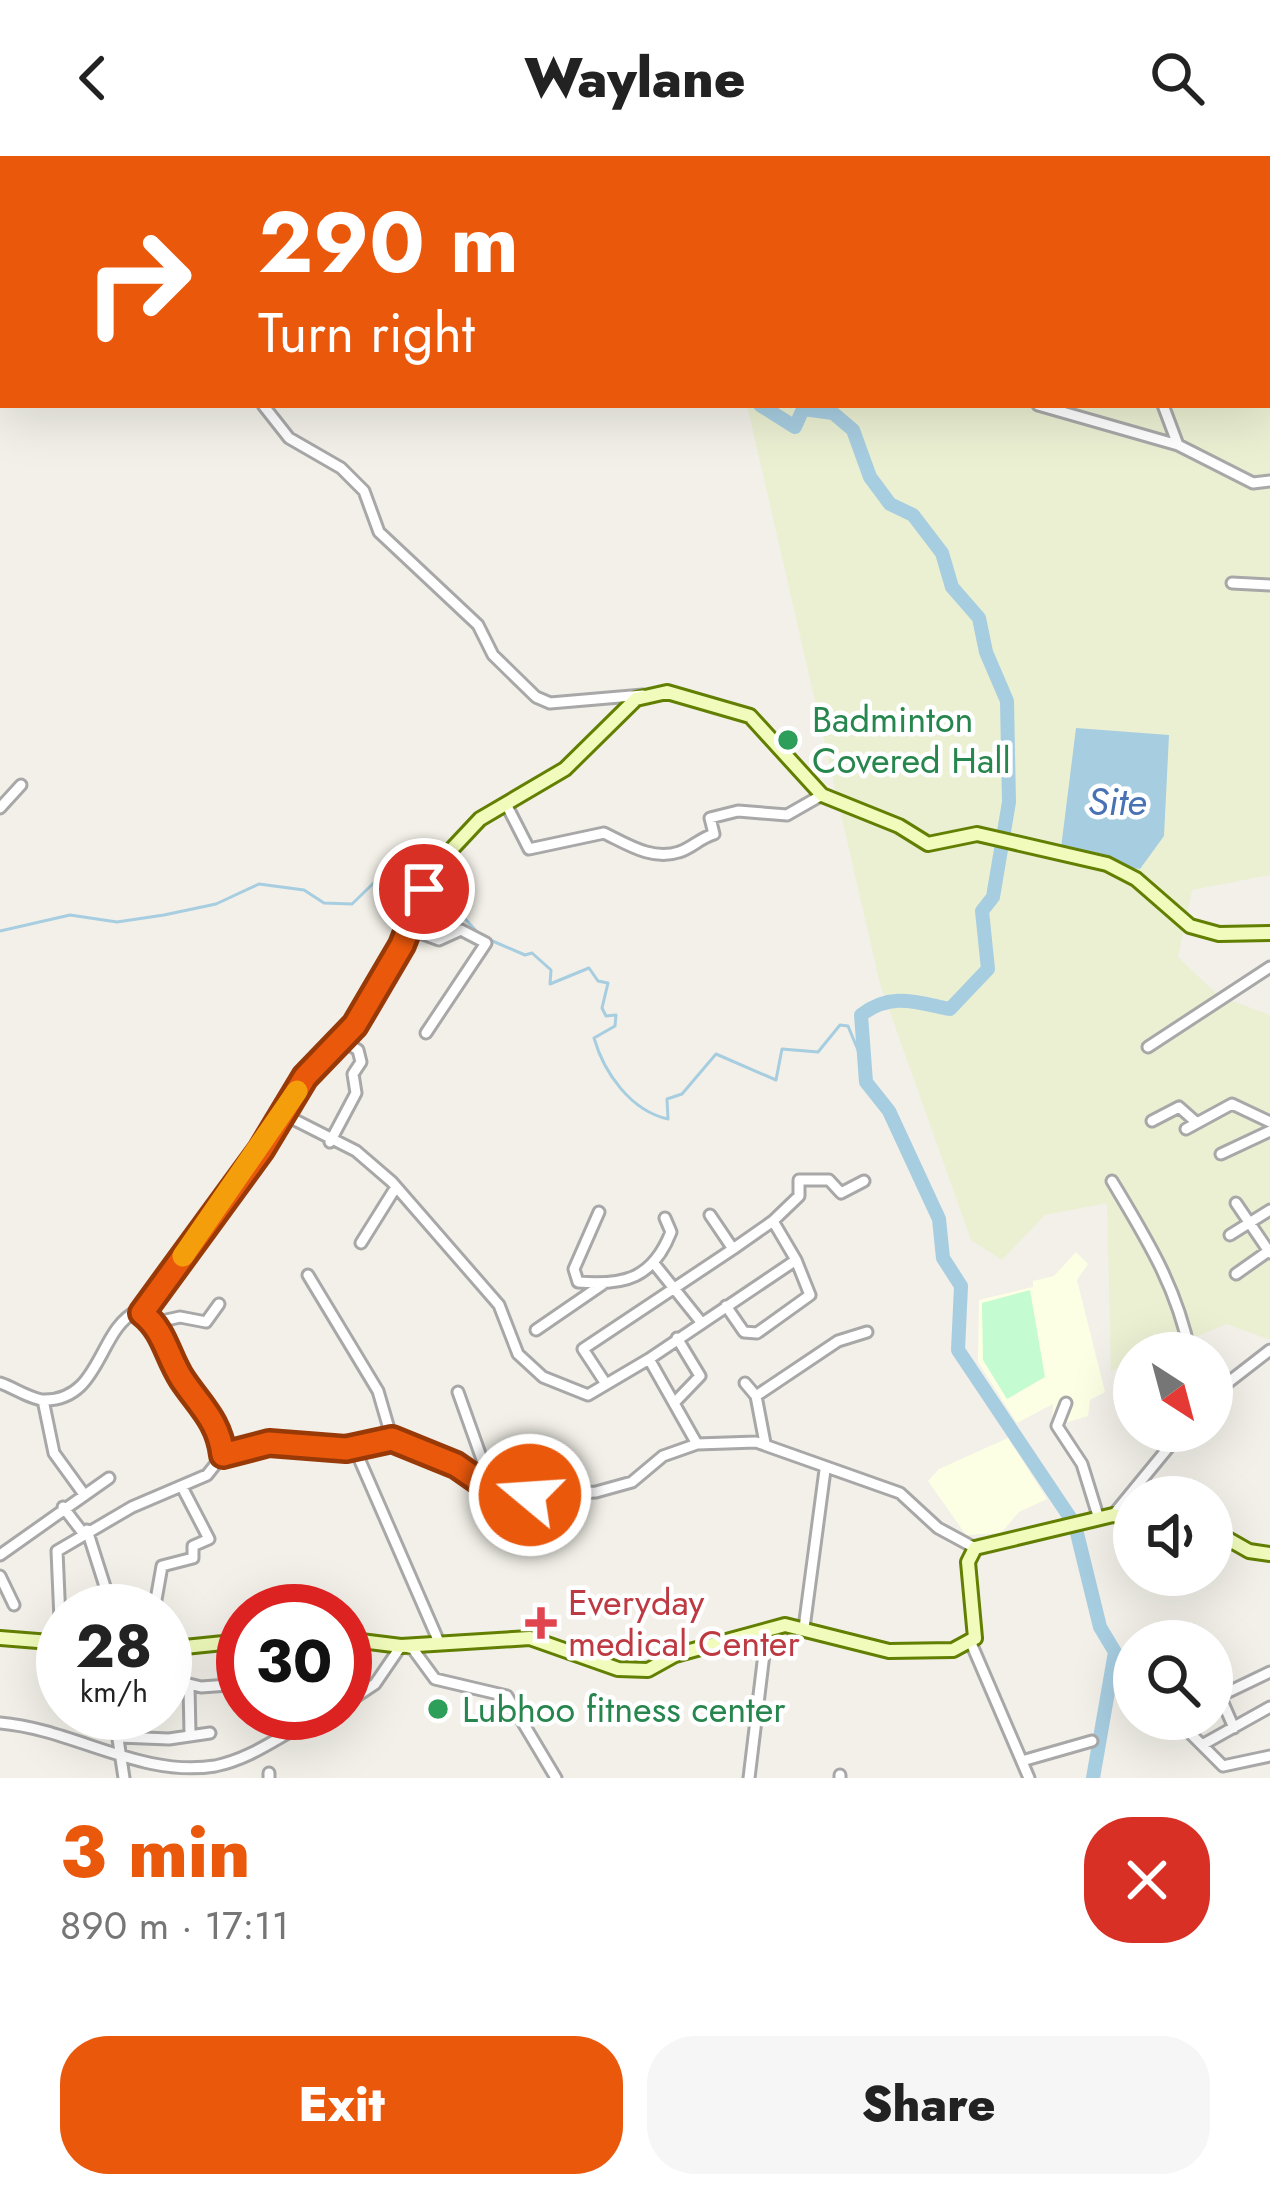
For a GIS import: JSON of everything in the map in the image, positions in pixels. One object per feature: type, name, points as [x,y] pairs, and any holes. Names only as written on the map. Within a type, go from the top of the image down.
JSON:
[{"type":"street","points":[[265,408],[289,438],[341,468],[364,491],[379,532],[478,625],[493,655],[536,697],[550,703],[667,692],[751,716],[822,795],[899,826],[928,844],[978,835],[1121,870],[1179,920],[1208,933],[1270,933]]},
{"type":"street","points":[[1048,408],[1178,445],[1253,483],[1270,481]]},
{"type":"street","points":[[1164,408],[1178,445]]},
{"type":"street","points":[[1232,583],[1270,585]]},
{"type":"street","points":[[0,1383],[43,1400],[63,1395],[94,1373],[126,1316],[142,1313],[305,1077],[355,1025],[410,929],[431,874],[480,819],[565,769],[636,699],[648,694]]},
{"type":"street","points":[[0,808],[21,785]]},
{"type":"street","points":[[506,804],[530,849],[604,833],[634,849],[665,855],[685,851],[713,834],[710,818],[738,811],[787,815],[822,795]]},
{"type":"street","points":[[410,929],[439,940],[461,930],[486,943],[426,1033]]},
{"type":"street","points":[[1148,1047],[1270,967]]},
{"type":"street","points":[[330,1142],[356,1093],[353,1074],[361,1063],[358,1050],[340,1039]]},
{"type":"street","points":[[1152,1121],[1179,1107],[1191,1126],[1240,1104],[1270,1126],[1222,1154]]},
{"type":"street","points":[[283,1114],[330,1142],[356,1151],[396,1187],[499,1305],[518,1354],[569,1391],[588,1395],[796,1260]]},
{"type":"street","points":[[606,1384],[583,1349],[773,1221],[799,1196],[799,1180],[830,1180],[841,1193],[864,1180]]},
{"type":"street","points":[[1112,1181],[1152,1243],[1181,1309],[1186,1332]]},
{"type":"street","points":[[361,1243],[396,1187]]},
{"type":"street","points":[[1236,1203],[1269,1252],[1236,1274]]},
{"type":"street","points":[[1231,1235],[1270,1210]]},
{"type":"street","points":[[599,1212],[574,1276],[602,1284],[619,1285],[656,1266],[671,1232],[665,1218]]},
{"type":"street","points":[[710,1215],[733,1249]]},
{"type":"street","points":[[726,1306],[744,1332],[758,1333],[810,1295],[773,1221]]},
{"type":"street","points":[[656,1266],[701,1322]]},
{"type":"street","points":[[308,1275],[378,1391],[392,1439]]},
{"type":"street","points":[[536,1330],[602,1284]]},
{"type":"street","points":[[153,1323],[180,1317],[206,1322],[219,1304]]},
{"type":"street","points":[[142,1313],[153,1323],[183,1382],[214,1421],[223,1455]]},
{"type":"street","points":[[755,1396],[838,1341],[867,1332]]},
{"type":"street","points":[[676,1338],[700,1376],[676,1401]]},
{"type":"street","points":[[1233,1379],[1270,1350]]},
{"type":"street","points":[[650,1359],[697,1444]]},
{"type":"street","points":[[745,1383],[755,1396],[765,1443]]},
{"type":"street","points":[[458,1392],[484,1465],[483,1483]]},
{"type":"street","points":[[43,1400],[54,1453],[82,1492]]},
{"type":"street","points":[[1066,1403],[1058,1426],[1082,1465],[1101,1519]]},
{"type":"street","points":[[59,1584],[57,1551],[86,1532],[207,1474],[223,1455],[269,1443],[354,1447],[392,1439],[456,1465],[483,1483],[530,1495],[596,1492],[632,1482],[663,1456],[697,1444],[765,1443],[900,1493],[938,1528],[975,1548],[1113,1519]]},
{"type":"street","points":[[354,1447],[439,1642]]},
{"type":"street","points":[[1101,1519],[1163,1452]]},
{"type":"street","points":[[804,1628],[825,1469]]},
{"type":"street","points":[[0,1555],[82,1492],[109,1478]]},
{"type":"street","points":[[158,1584],[161,1566],[193,1558],[193,1546],[209,1539],[182,1487]]},
{"type":"street","points":[[63,1507],[86,1532],[105,1584]]},
{"type":"street","points":[[1233,1541],[1270,1554]]},
{"type":"street","points":[[975,1548],[968,1562],[976,1628],[971,1643],[1029,1778]]},
{"type":"street","points":[[0,1576],[14,1605]]},
{"type":"street","points":[[372,1686],[401,1646],[439,1642],[530,1638],[595,1663],[648,1670],[675,1655],[767,1629],[804,1628],[889,1651],[953,1650],[971,1643]]},
{"type":"street","points":[[749,1778],[767,1629]]},
{"type":"street","points":[[0,1639],[36,1641]]},
{"type":"street","points":[[372,1642],[413,1649],[435,1679],[507,1696],[558,1778]]},
{"type":"street","points":[[1234,1727],[1220,1696],[1270,1672]]},
{"type":"street","points":[[1202,1745],[1270,1707]]},
{"type":"street","points":[[0,1724],[44,1729],[134,1763],[210,1767],[259,1752],[276,1740]]},
{"type":"street","points":[[192,1734],[210,1733]]},
{"type":"street","points":[[120,1740],[124,1778]]},
{"type":"street","points":[[1197,1740],[1226,1767],[1270,1756]]},
{"type":"street","points":[[1022,1762],[1092,1741]]},
{"type":"shaded area","points":[[748,408],[1270,408],[1270,875],[1192,890],[1178,957],[1219,996],[1270,1015],[1270,1340],[1227,1324],[1207,1332],[1113,1332],[1111,1371],[1107,1203],[1045,1215],[1002,1260],[971,1240],[880,984]]},
{"type":"shaded area","points":[[1076,1252],[1088,1264],[1077,1280],[1105,1392],[1090,1400],[1088,1416],[1052,1427],[1053,1404],[1017,1423],[978,1362],[979,1300],[1033,1287],[1033,1281],[1054,1276]]},
{"type":"shaded area","points":[[1008,1438],[1047,1499],[1019,1512],[1001,1533],[966,1535],[928,1481],[939,1469]]},
{"type":"green space","points":[[1030,1290],[1045,1377],[1007,1399],[983,1360],[982,1303]]},
{"type":"water","name":"Site","points":[[1076,728],[1169,735],[1164,836],[1140,869],[1060,856]]},
{"type":"waterway","points":[[765,408],[795,427],[803,409],[833,413],[853,430],[870,477],[890,504],[913,515],[942,553],[952,587],[979,618],[986,652],[1007,701],[1009,802],[993,897],[982,911],[988,969],[950,1009],[893,1001],[861,1015],[866,1082],[889,1111],[939,1219],[943,1258],[961,1286],[958,1350],[1075,1525],[1100,1627],[1115,1652],[1093,1778]]},
{"type":"waterway","points":[[0,931],[70,915],[117,922],[164,915],[216,904],[259,884],[304,890],[324,903],[352,904],[382,875],[426,880]]},
{"type":"waterway","points":[[434,885],[479,934]]},
{"type":"waterway","points":[[488,939],[525,955],[532,953],[551,970],[550,984],[589,968],[598,981],[608,983],[602,1008],[606,1016],[616,1015],[615,1026],[594,1038],[621,1089],[655,1115],[668,1119],[667,1099],[682,1094],[716,1054],[776,1080],[782,1049],[818,1052],[840,1025],[848,1026],[863,1062]]},
{"type":"slow traffic","points":[[183,1256],[261,1150],[297,1091]]},
{"type":"place","name":"Badminton Covered Hall","points":[[788,740]]},
{"type":"place","name":"Everyday medical Center","points":[[541,1623]]},
{"type":"place","name":"Lubhoo fitness center","points":[[438,1709]]},
{"type":"route","points":[[424,889],[402,945],[355,1025],[305,1077],[261,1150],[142,1313],[163,1335],[183,1382],[214,1421],[223,1455],[269,1443],[346,1449],[392,1439],[456,1465],[489,1488],[530,1495]]}]
